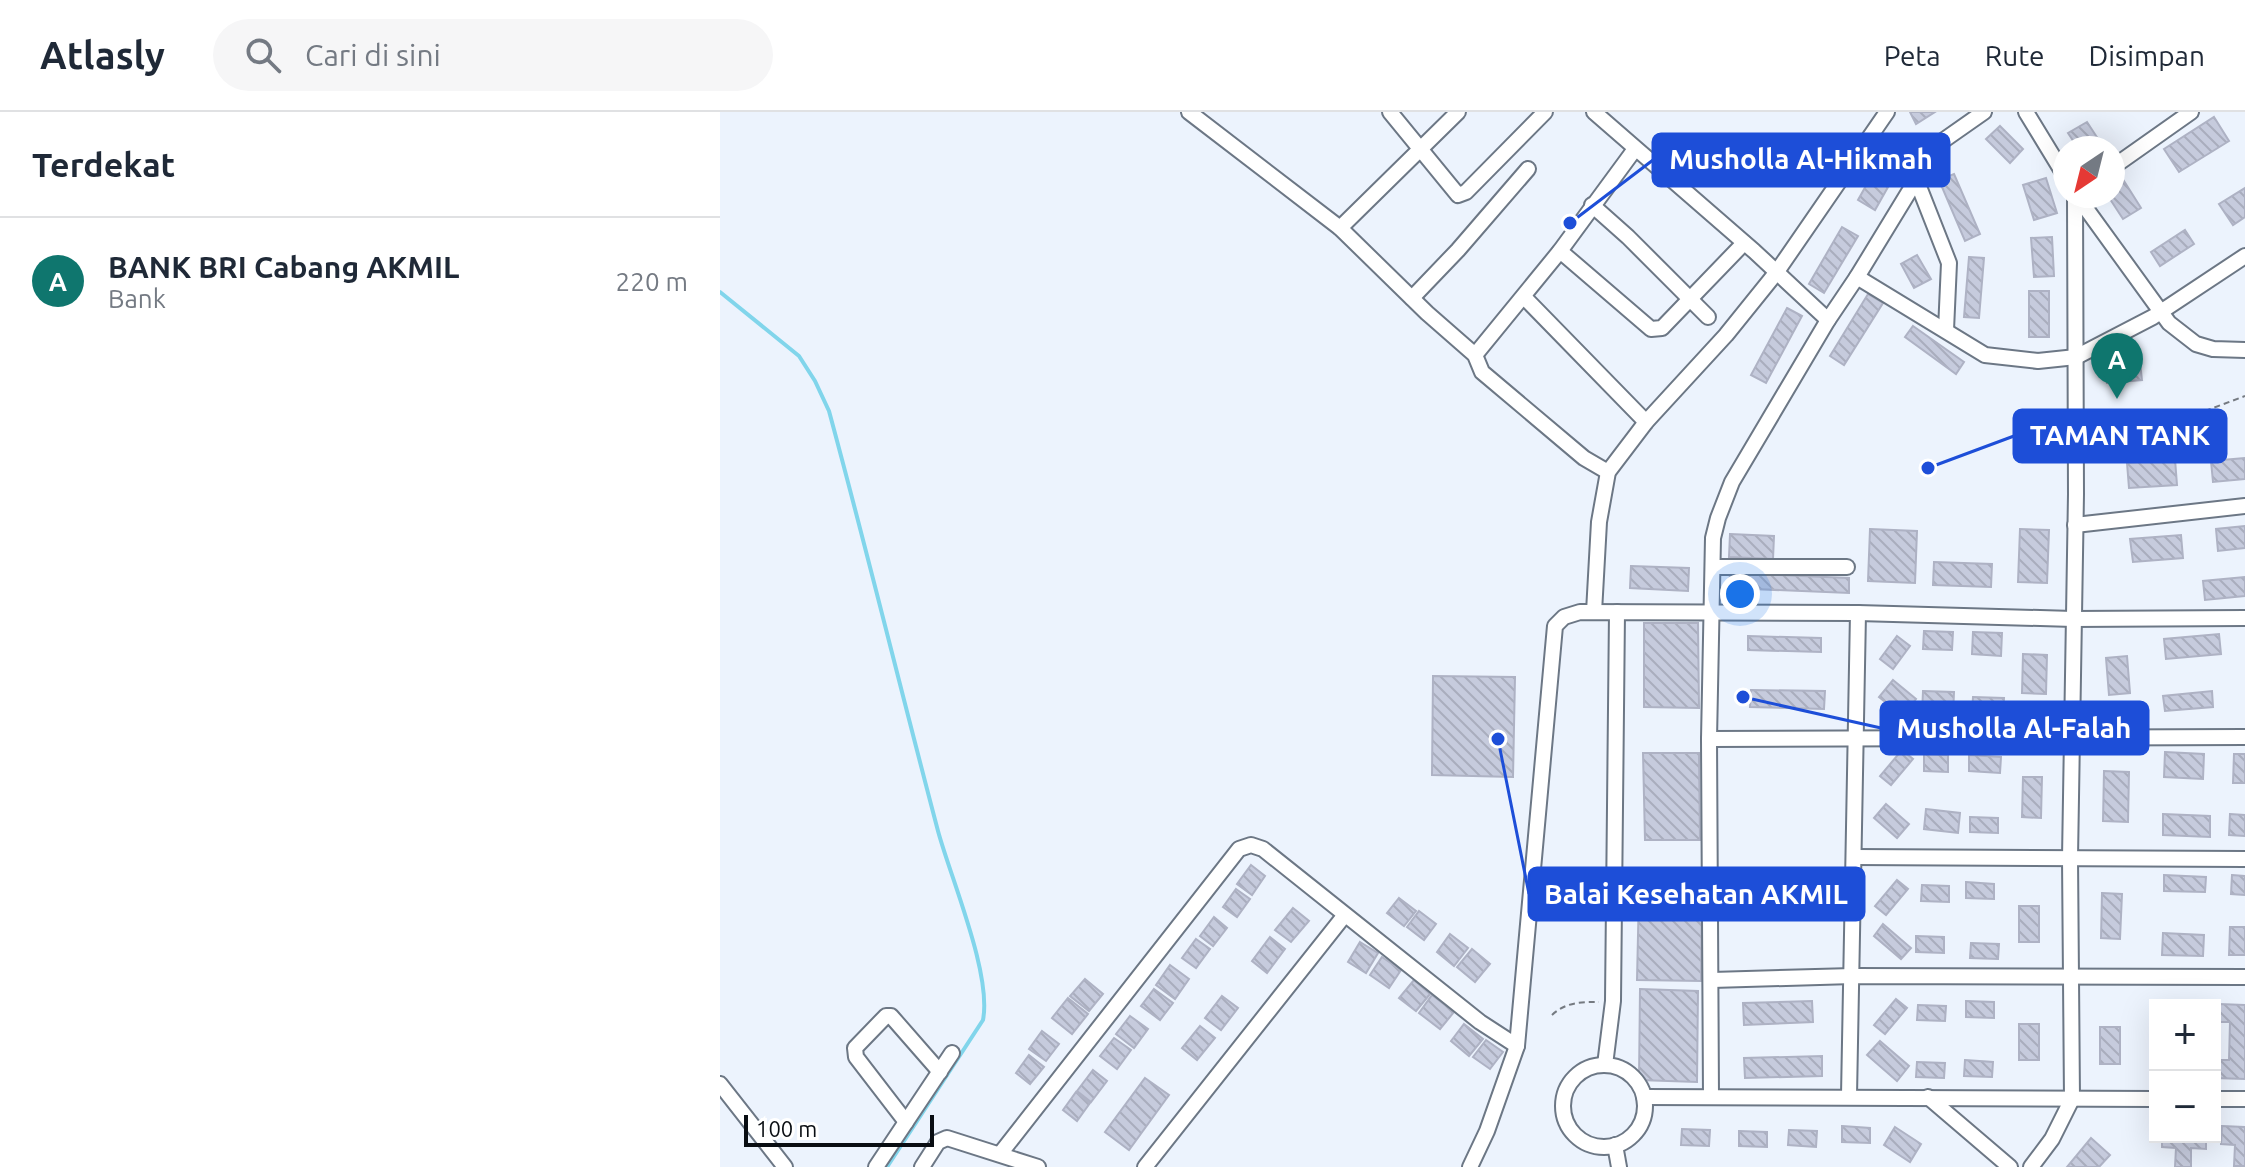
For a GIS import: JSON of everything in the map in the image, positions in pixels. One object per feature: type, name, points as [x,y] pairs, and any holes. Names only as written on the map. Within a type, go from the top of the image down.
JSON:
[{"type":"street","points":[[1189,112],[1340,228],[1475,355],[1482,372],[1584,458],[1604,470]]},
{"type":"street","points":[[1390,112],[1458,195],[1466,192],[1545,112]]},
{"type":"street","points":[[1340,228],[1458,112]]},
{"type":"street","points":[[1594,112],[1828,320]]},
{"type":"street","points":[[1582,613],[1598,546],[1604,470],[1726,335],[1887,112]]},
{"type":"street","points":[[1711,1096],[1709,739],[1713,538],[1718,518],[1732,482],[1916,179],[1944,140],[1984,112]]},
{"type":"street","points":[[2026,112],[2053,156]]},
{"type":"street","points":[[2125,159],[2191,112]]},
{"type":"street","points":[[1475,355],[1560,251],[1635,149]]},
{"type":"street","points":[[1412,298],[1528,169]]},
{"type":"street","points":[[1916,179],[1949,263],[1946,330]]},
{"type":"street","points":[[1592,205],[1708,317]]},
{"type":"street","points":[[2031,1167],[2052,1139],[2072,1099],[2070,858],[2076,494],[2076,208]]},
{"type":"street","points":[[2085,208],[2169,323],[2196,344],[2213,349],[2245,350]]},
{"type":"street","points":[[1560,251],[1654,330],[1662,328],[1749,247]]},
{"type":"street","points":[[1857,277],[1985,355],[2038,361],[2076,357],[2161,311],[2245,256]]},
{"type":"street","points":[[1524,297],[1646,422]]},
{"type":"street","points":[[2075,525],[2245,506]]},
{"type":"street","points":[[1713,567],[1847,567]]},
{"type":"street","points":[[1470,1167],[1487,1131],[1517,1046],[1555,626],[1559,621],[1582,613],[1617,612],[1858,613],[2073,619],[2245,618]]},
{"type":"street","points":[[1605,1065],[1613,1001],[1617,612]]},
{"type":"street","points":[[1849,1096],[1858,613]]},
{"type":"street","points":[[1709,739],[2245,737]]},
{"type":"street","points":[[1000,1154],[1239,849],[1251,845],[1263,849],[1480,1022],[1517,1046]]},
{"type":"street","points":[[1854,857],[2245,859]]},
{"type":"street","points":[[1145,1167],[1344,916]]},
{"type":"street","points":[[1712,980],[1853,976],[2245,977]]},
{"type":"street","points":[[906,1122],[856,1057],[855,1048],[886,1016],[891,1016],[940,1072]]},
{"type":"street","points":[[876,1167],[952,1053]]},
{"type":"street","points":[[1605,1065],[1632,1075],[1644,1097],[1645,1112],[1638,1129],[1628,1139],[1615,1145],[1592,1144],[1578,1137],[1564,1114],[1564,1099],[1572,1081],[1582,1071],[1605,1065]]},
{"type":"street","points":[[720,1084],[785,1167]]},
{"type":"street","points":[[1644,1097],[2149,1099]]},
{"type":"street","points":[[1928,1097],[2010,1167]]},
{"type":"street","points":[[2221,1099],[2245,1099]]},
{"type":"street","points":[[922,1167],[938,1142],[947,1138],[1038,1167]]},
{"type":"street","points":[[1615,1145],[1619,1167]]},
{"type":"path","points":[[2205,411],[2245,396]]},
{"type":"path","points":[[1552,1015],[1560,1007],[1573,1003],[1613,1001]]},
{"type":"building","points":[[1910,112],[1935,112],[1916,124]]},
{"type":"building","points":[[2214,117],[2229,141],[2179,172],[2164,149]]},
{"type":"building","points":[[2087,122],[2096,136],[2070,136],[2068,133]]},
{"type":"building","points":[[2000,126],[2023,149],[2010,163],[1986,139]]},
{"type":"building","points":[[1893,138],[1910,148],[1875,210],[1858,200]]},
{"type":"building","points":[[1954,174],[1980,234],[1965,241],[1939,180]]},
{"type":"building","points":[[2046,178],[2057,213],[2034,220],[2023,185]]},
{"type":"building","points":[[2125,183],[2141,208],[2123,219],[2116,208],[2125,208]]},
{"type":"building","points":[[2245,188],[2245,217],[2233,225],[2219,204]]},
{"type":"building","points":[[1842,227],[1858,236],[1824,293],[1809,284]]},
{"type":"building","points":[[2185,230],[2194,244],[2160,266],[2151,252]]},
{"type":"building","points":[[2052,237],[2054,276],[2034,277],[2031,238]]},
{"type":"building","points":[[1917,255],[1931,279],[1914,288],[1901,264]]},
{"type":"building","points":[[1969,257],[1984,258],[1979,318],[1964,317]]},
{"type":"building","points":[[2029,291],[2049,291],[2049,337],[2029,337]]},
{"type":"building","points":[[1868,294],[1883,303],[1844,365],[1830,356]]},
{"type":"building","points":[[1787,308],[1802,316],[1766,383],[1751,375]]},
{"type":"building","points":[[1913,326],[1964,362],[1956,374],[1905,337]]},
{"type":"building","points":[[2140,362],[2142,380],[2107,383],[2105,365]]},
{"type":"building","points":[[2245,458],[2245,479],[2213,482],[2211,461]]},
{"type":"building","points":[[2175,459],[2177,485],[2129,488],[2127,463]]},
{"type":"building","points":[[2245,526],[2245,548],[2218,551],[2216,529]]},
{"type":"building","points":[[1870,529],[1917,531],[1915,583],[1868,581]]},
{"type":"building","points":[[2020,529],[2049,530],[2047,583],[2018,582]]},
{"type":"building","points":[[1730,534],[1774,536],[1773,559],[1729,557]]},
{"type":"building","points":[[2181,535],[2183,558],[2133,562],[2130,539]]},
{"type":"building","points":[[1934,562],[1992,564],[1991,587],[1933,585]]},
{"type":"building","points":[[1631,566],[1689,568],[1688,591],[1630,588]]},
{"type":"building","points":[[1730,573],[1849,578],[1849,593],[1729,588]]},
{"type":"building","points":[[2245,577],[2245,596],[2205,600],[2203,581]]},
{"type":"building","points":[[1644,623],[1698,623],[1699,708],[1644,707]]},
{"type":"building","points":[[1924,631],[1953,632],[1952,650],[1923,649]]},
{"type":"building","points":[[1973,632],[2002,633],[2001,656],[1972,654]]},
{"type":"building","points":[[2219,634],[2221,654],[2166,659],[2164,639]]},
{"type":"building","points":[[1748,636],[1821,638],[1821,652],[1748,650]]},
{"type":"building","points":[[1897,636],[1910,646],[1893,669],[1880,659]]},
{"type":"building","points":[[2023,654],[2047,655],[2046,694],[2022,693]]},
{"type":"building","points":[[2127,656],[2130,693],[2109,695],[2106,658]]},
{"type":"building","points":[[1433,676],[1515,677],[1513,777],[1432,775]]},
{"type":"building","points":[[1893,680],[1916,699],[1903,716],[1879,697]]},
{"type":"building","points":[[1751,690],[1825,691],[1824,709],[1750,707]]},
{"type":"building","points":[[1923,691],[1954,692],[1953,716],[1922,715]]},
{"type":"building","points":[[2212,691],[2213,707],[2165,711],[2163,696]]},
{"type":"building","points":[[1973,697],[2004,698],[2003,714],[1972,713]]},
{"type":"building","points":[[1902,750],[1913,759],[1891,785],[1880,776]]},
{"type":"building","points":[[2165,752],[2204,754],[2203,779],[2164,777]]},
{"type":"building","points":[[1643,753],[1699,753],[1700,840],[1645,840]]},
{"type":"building","points":[[1924,754],[1948,755],[1948,772],[1924,771]]},
{"type":"building","points":[[2234,754],[2245,754],[2245,783],[2233,783]]},
{"type":"building","points":[[1969,755],[2001,757],[2000,773],[1969,771]]},
{"type":"building","points":[[2104,771],[2129,772],[2128,822],[2103,821]]},
{"type":"building","points":[[2023,777],[2042,777],[2041,818],[2022,817]]},
{"type":"building","points":[[1886,804],[1909,824],[1897,838],[1874,818]]},
{"type":"building","points":[[1926,809],[1960,813],[1958,833],[1924,829]]},
{"type":"building","points":[[2163,814],[2210,816],[2210,837],[2163,835]]},
{"type":"building","points":[[2230,814],[2245,815],[2245,836],[2229,835]]},
{"type":"building","points":[[1970,817],[1998,818],[1998,833],[1970,832]]},
{"type":"building","points":[[1251,865],[1265,876],[1252,895],[1237,884]]},
{"type":"building","points":[[2164,875],[2206,877],[2205,892],[2164,891]]},
{"type":"building","points":[[2232,875],[2245,876],[2245,895],[2231,894]]},
{"type":"building","points":[[1897,880],[1908,889],[1886,915],[1875,906]]},
{"type":"building","points":[[1966,882],[1994,884],[1994,899],[1966,898]]},
{"type":"building","points":[[1922,885],[1949,886],[1949,902],[1921,901]]},
{"type":"building","points":[[1236,889],[1250,899],[1237,917],[1223,907]]},
{"type":"building","points":[[1639,891],[1702,892],[1701,981],[1637,980]]},
{"type":"building","points":[[2102,893],[2122,894],[2120,939],[2101,938]]},
{"type":"building","points":[[1399,898],[1416,911],[1404,926],[1387,913]]},
{"type":"building","points":[[2019,906],[2039,906],[2039,942],[2019,942]]},
{"type":"building","points":[[1293,908],[1309,921],[1291,942],[1275,930]]},
{"type":"building","points":[[1419,911],[1436,924],[1424,940],[1407,927]]},
{"type":"building","points":[[1214,917],[1227,928],[1213,946],[1200,936]]},
{"type":"building","points":[[1883,924],[1911,948],[1901,959],[1874,936]]},
{"type":"building","points":[[2230,927],[2245,927],[2245,955],[2229,955]]},
{"type":"building","points":[[2163,933],[2204,935],[2203,956],[2162,955]]},
{"type":"building","points":[[1450,934],[1468,948],[1454,966],[1437,952]]},
{"type":"building","points":[[1916,936],[1944,937],[1944,953],[1916,952]]},
{"type":"building","points":[[1270,937],[1285,949],[1267,973],[1252,961]]},
{"type":"building","points":[[1196,939],[1210,949],[1196,968],[1182,958]]},
{"type":"building","points":[[1360,942],[1378,953],[1366,973],[1348,962]]},
{"type":"building","points":[[1971,943],[1999,944],[1998,959],[1970,958]]},
{"type":"building","points":[[1472,949],[1490,964],[1475,982],[1457,967]]},
{"type":"building","points":[[1382,957],[1401,970],[1389,988],[1370,975]]},
{"type":"building","points":[[1170,965],[1189,979],[1175,999],[1156,985]]},
{"type":"building","points":[[1085,979],[1103,994],[1089,1011],[1070,996]]},
{"type":"building","points":[[1414,980],[1430,994],[1416,1011],[1399,998]]},
{"type":"building","points":[[1154,989],[1173,1003],[1160,1020],[1141,1006]]},
{"type":"building","points":[[1640,989],[1698,991],[1697,1082],[1639,1080]]},
{"type":"building","points":[[1432,995],[1454,1012],[1440,1029],[1419,1013]]},
{"type":"building","points":[[1222,996],[1238,1008],[1221,1030],[1205,1018]]},
{"type":"building","points":[[1068,998],[1088,1014],[1072,1034],[1052,1018]]},
{"type":"building","points":[[1896,999],[1907,1008],[1885,1034],[1874,1025]]},
{"type":"building","points":[[1812,1001],[1813,1022],[1744,1025],[1743,1003]]},
{"type":"building","points":[[1966,1001],[1994,1002],[1994,1018],[1966,1017]]},
{"type":"building","points":[[2221,1004],[2245,1005],[2245,1079],[2221,1078],[2221,1060],[2229,1060],[2230,1022],[2221,1022]]},
{"type":"building","points":[[1918,1005],[1946,1006],[1945,1021],[1917,1020]]},
{"type":"building","points":[[1130,1016],[1148,1029],[1134,1048],[1116,1034]]},
{"type":"building","points":[[1464,1024],[1483,1039],[1469,1056],[1451,1041]]},
{"type":"building","points":[[2019,1024],[2039,1024],[2039,1060],[2019,1060]]},
{"type":"building","points":[[1200,1026],[1215,1038],[1197,1060],[1182,1048]]},
{"type":"building","points":[[2100,1027],[2120,1027],[2120,1064],[2100,1064]]},
{"type":"building","points":[[1042,1031],[1059,1044],[1046,1061],[1029,1049]]},
{"type":"building","points":[[1114,1038],[1131,1050],[1117,1069],[1100,1056]]},
{"type":"building","points":[[1486,1040],[1503,1052],[1490,1069],[1473,1057]]},
{"type":"building","points":[[1880,1041],[1909,1066],[1897,1081],[1867,1055]]},
{"type":"building","points":[[1029,1055],[1044,1067],[1030,1084],[1016,1073]]},
{"type":"building","points":[[1822,1056],[1822,1076],[1745,1078],[1744,1058]]},
{"type":"building","points":[[1965,1060],[1993,1062],[1992,1077],[1964,1076]]},
{"type":"building","points":[[1917,1062],[1945,1063],[1944,1078],[1916,1077]]},
{"type":"building","points":[[1093,1070],[1107,1081],[1091,1102],[1077,1091]]},
{"type":"building","points":[[1145,1078],[1169,1095],[1129,1150],[1105,1132]]},
{"type":"building","points":[[1076,1092],[1090,1103],[1077,1121],[1063,1110]]},
{"type":"building","points":[[1842,1126],[1870,1128],[1870,1143],[1842,1142]]},
{"type":"building","points":[[2222,1126],[2245,1127],[2245,1166],[2234,1166],[2235,1145],[2221,1144]]},
{"type":"building","points":[[1895,1127],[1921,1144],[1910,1162],[1884,1145]]},
{"type":"building","points":[[1682,1129],[1710,1130],[1709,1146],[1681,1145]]},
{"type":"building","points":[[1789,1130],[1817,1131],[1816,1147],[1788,1145]]},
{"type":"building","points":[[1739,1131],[1767,1132],[1767,1147],[1739,1146]]},
{"type":"building","points":[[2091,1138],[2110,1155],[2099,1167],[2067,1167]]},
{"type":"building","points":[[2162,1143],[2206,1143],[2206,1149],[2191,1148],[2191,1167],[2175,1167],[2176,1148],[2162,1147]]},
{"type":"waterway","points":[[720,292],[799,356],[829,411],[938,831],[969,926],[982,978],[983,1020],[887,1167]]},
{"type":"place","name":"Musholla Al-Hikmah","points":[[1570,223]]},
{"type":"place","name":"BANK BRI Cabang AKMIL","points":[[2117,399]]},
{"type":"place","name":"TAMAN TANK","points":[[1928,468]]},
{"type":"place","name":"Musholla Al-Falah","points":[[1743,697]]},
{"type":"place","name":"Balai Kesehatan AKMIL","points":[[1498,739]]}]
